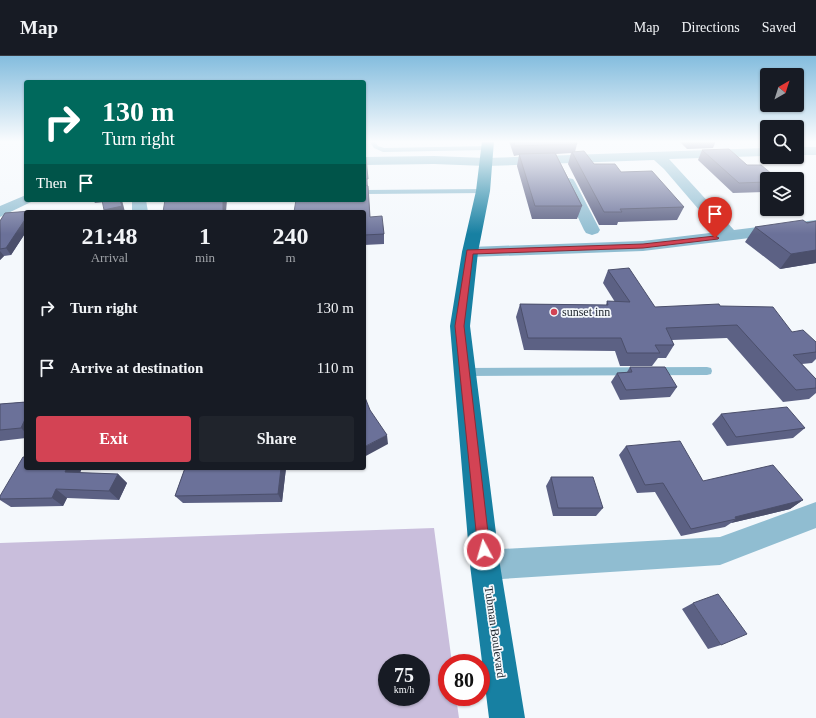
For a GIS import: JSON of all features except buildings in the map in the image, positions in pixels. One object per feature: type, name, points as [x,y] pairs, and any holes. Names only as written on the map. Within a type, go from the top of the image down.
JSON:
[{"type":"highway","name":"Tubman Boulevard","points":[[485,172],[483,191],[470,252],[460,326],[485,565],[506,718]]},
{"type":"street","points":[[563,172],[592,230]]},
{"type":"street","points":[[674,172],[730,236]]},
{"type":"street","points":[[0,212],[24,200]]},
{"type":"street","points":[[470,252],[643,246],[816,225]]},
{"type":"street","points":[[485,565],[720,551],[816,515]]},
{"type":"lane","points":[[366,192],[483,191]]},
{"type":"lane","points":[[465,372],[707,371]]},
{"type":"shaded area","points":[[434,528],[451,654],[438,654],[438,706],[457,706],[459,718],[0,718],[0,543]]},
{"type":"place","name":"sunset inn","points":[[554,312]]},
{"type":"route","points":[[484,550],[460,326],[470,252],[643,246],[715,238]]}]
